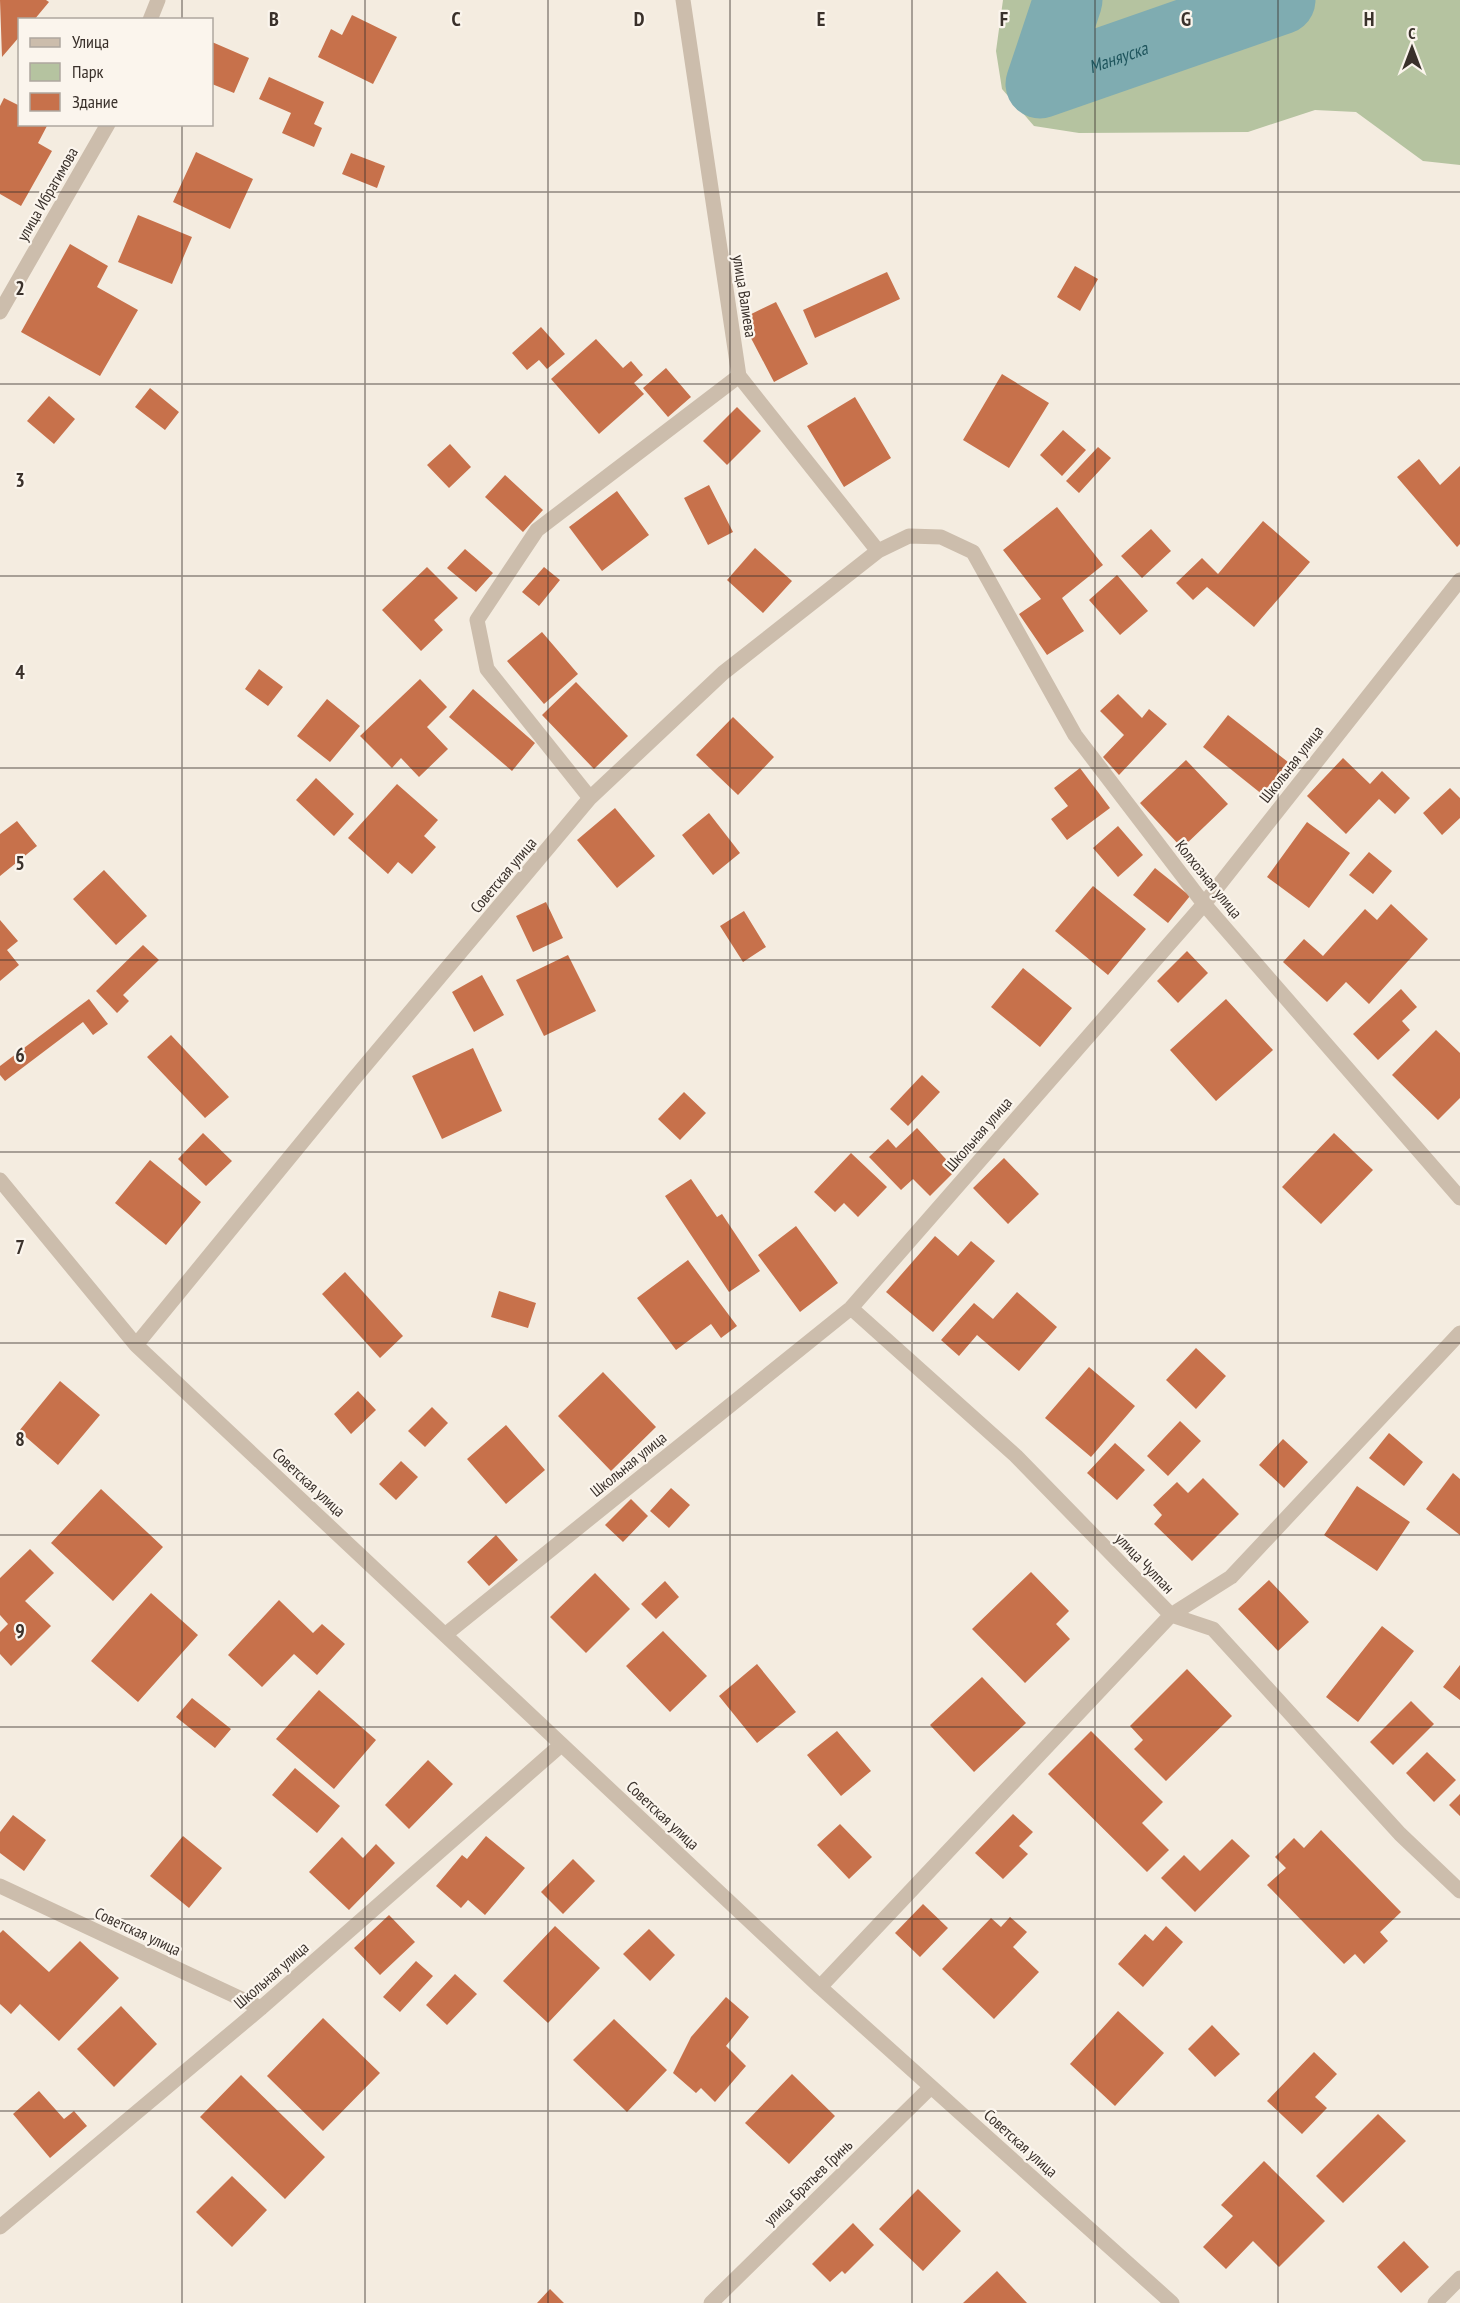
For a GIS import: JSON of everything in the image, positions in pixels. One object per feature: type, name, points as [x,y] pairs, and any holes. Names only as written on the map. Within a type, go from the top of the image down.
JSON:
[{"type":"street","points":[[151,18],[158,0]]},
{"type":"street","name":"улица Валиева","points":[[683,0],[739,375],[878,551]]},
{"type":"street","name":"улица Ибрагимова","points":[[0,312],[107,126]]},
{"type":"street","points":[[590,798],[487,669],[477,620],[537,531],[739,375]]},
{"type":"street","name":"Советская улица","points":[[136,1345],[353,1080],[590,798],[723,673],[878,551],[909,536],[941,537],[972,552]]},
{"type":"street","name":"Колхозная улица","points":[[972,552],[1075,735],[1204,904],[1460,1198]]},
{"type":"street","name":"Школьная улица","points":[[446,1634],[851,1308],[1204,904],[1460,580]]},
{"type":"street","name":"Советская улица","points":[[0,1180],[136,1345],[820,1987],[1172,2303]]},
{"type":"street","name":"улица Чулпан","points":[[851,1308],[1016,1456],[1171,1615],[1213,1629],[1400,1834],[1460,1891]]},
{"type":"street","points":[[820,1987],[1171,1615],[1231,1577],[1460,1333]]},
{"type":"street","name":"Школьная улица","points":[[0,2227],[261,2008],[561,1745]]},
{"type":"street","name":"Советская улица","points":[[0,1886],[261,2008]]},
{"type":"street","name":"улица Братьев Гринь","points":[[711,2303],[931,2087]]},
{"type":"street","points":[[1435,2303],[1460,2278]]},
{"type":"green space","points":[[1003,0],[1460,0],[1460,165],[1423,161],[1356,112],[1315,110],[1248,132],[1079,133],[1034,126],[1002,89],[996,51]]},
{"type":"building","points":[[0,0],[46,0],[49,2],[36,18],[18,18],[18,38],[2,57]]},
{"type":"building","points":[[352,15],[397,37],[373,84],[318,57],[331,29],[342,35]]},
{"type":"building","points":[[213,42],[249,58],[234,93],[213,84]]},
{"type":"building","points":[[269,77],[324,102],[314,124],[322,128],[314,147],[282,133],[291,113],[259,99]]},
{"type":"building","points":[[4,98],[18,105],[18,126],[47,126],[38,143],[52,151],[21,206],[0,194],[0,106]]},
{"type":"building","points":[[196,152],[253,179],[230,229],[173,202]]},
{"type":"building","points":[[351,153],[385,166],[377,188],[342,174]]},
{"type":"building","points":[[138,215],[192,237],[172,284],[118,262]]},
{"type":"building","points":[[70,244],[108,266],[97,287],[138,310],[100,376],[21,332]]},
{"type":"building","points":[[1075,266],[1098,279],[1080,311],[1057,297]]},
{"type":"building","points":[[887,272],[900,299],[815,338],[803,310]]},
{"type":"building","points":[[776,302],[808,364],[774,382],[741,319]]},
{"type":"building","points":[[541,327],[565,354],[547,369],[539,360],[527,370],[512,353]]},
{"type":"building","points":[[596,339],[623,368],[631,361],[643,375],[634,383],[644,394],[599,434],[551,379]]},
{"type":"building","points":[[666,368],[691,397],[668,417],[643,388]]},
{"type":"building","points":[[1002,374],[1049,403],[1009,468],[963,440]]},
{"type":"building","points":[[150,388],[179,412],[165,430],[135,407]]},
{"type":"building","points":[[49,396],[75,419],[54,444],[27,421]]},
{"type":"building","points":[[855,397],[891,458],[844,487],[807,426]]},
{"type":"building","points":[[737,407],[761,431],[727,465],[703,441]]},
{"type":"building","points":[[1063,430],[1086,450],[1062,476],[1040,455]]},
{"type":"building","points":[[450,444],[471,467],[449,488],[427,465]]},
{"type":"building","points":[[1098,447],[1111,458],[1079,493],[1066,481]]},
{"type":"building","points":[[1419,459],[1440,485],[1460,466],[1460,544],[1457,547],[1397,477]]},
{"type":"building","points":[[505,475],[543,510],[523,532],[485,497]]},
{"type":"building","points":[[709,485],[733,532],[708,545],[684,498]]},
{"type":"building","points":[[617,491],[649,535],[602,571],[569,527]]},
{"type":"building","points":[[1057,507],[1103,565],[1062,598],[1084,631],[1047,655],[1019,614],[1041,599],[1003,550]]},
{"type":"building","points":[[1263,521],[1310,562],[1254,627],[1207,587],[1193,600],[1176,583],[1202,558],[1218,574]]},
{"type":"building","points":[[1151,529],[1171,551],[1142,578],[1121,556]]},
{"type":"building","points":[[755,548],[792,581],[763,613],[727,580]]},
{"type":"building","points":[[465,549],[493,573],[476,592],[447,568]]},
{"type":"building","points":[[427,567],[458,598],[434,620],[443,630],[421,651],[382,610]]},
{"type":"building","points":[[544,567],[560,580],[539,606],[522,592]]},
{"type":"building","points":[[1117,575],[1148,611],[1120,635],[1089,600]]},
{"type":"building","points":[[542,632],[578,674],[544,704],[507,661]]},
{"type":"building","points":[[259,669],[283,687],[268,706],[245,689]]},
{"type":"building","points":[[420,679],[447,707],[427,727],[448,749],[419,777],[401,758],[392,768],[360,736]]},
{"type":"building","points":[[576,682],[628,736],[594,769],[542,715]]},
{"type":"building","points":[[473,689],[535,743],[512,771],[449,717]]},
{"type":"building","points":[[1118,694],[1142,718],[1149,709],[1167,724],[1119,775],[1103,757],[1124,735],[1100,711]]},
{"type":"building","points":[[327,699],[360,726],[330,762],[297,736]]},
{"type":"building","points":[[1228,715],[1288,762],[1263,795],[1203,747]]},
{"type":"building","points":[[733,717],[774,757],[738,795],[696,755]]},
{"type":"building","points":[[1343,758],[1370,784],[1382,771],[1410,798],[1395,814],[1379,799],[1346,834],[1307,796]]},
{"type":"building","points":[[1186,760],[1228,804],[1182,848],[1140,803]]},
{"type":"building","points":[[1080,768],[1110,808],[1067,840],[1051,819],[1068,806],[1054,788]]},
{"type":"building","points":[[316,778],[354,814],[334,836],[296,800]]},
{"type":"building","points":[[397,784],[438,820],[424,836],[436,847],[412,874],[398,862],[388,874],[348,838]]},
{"type":"building","points":[[1450,788],[1460,798],[1460,818],[1442,835],[1423,813]]},
{"type":"building","points":[[615,808],[655,856],[617,888],[577,840]]},
{"type":"building","points":[[709,813],[740,853],[713,875],[682,835]]},
{"type":"building","points":[[17,821],[37,846],[0,876],[0,834]]},
{"type":"building","points":[[1307,822],[1350,853],[1309,908],[1267,877]]},
{"type":"building","points":[[1118,826],[1143,855],[1118,877],[1093,848]]},
{"type":"building","points":[[1369,852],[1392,871],[1373,894],[1349,875]]},
{"type":"building","points":[[1155,868],[1190,896],[1168,923],[1133,895]]},
{"type":"building","points":[[104,870],[147,916],[116,945],[73,899]]},
{"type":"building","points":[[1093,886],[1146,929],[1108,975],[1055,931]]},
{"type":"building","points":[[546,902],[563,938],[533,952],[516,916]]},
{"type":"building","points":[[1391,904],[1428,939],[1369,1004],[1346,982],[1327,1002],[1283,962],[1304,939],[1323,956],[1365,909],[1377,920]]},
{"type":"building","points":[[744,911],[766,947],[743,962],[720,926]]},
{"type":"building","points":[[0,920],[18,941],[7,950],[19,965],[0,981]]},
{"type":"building","points":[[143,945],[159,960],[123,995],[129,1001],[117,1013],[96,991]]},
{"type":"building","points":[[1187,951],[1208,973],[1178,1003],[1157,981]]},
{"type":"building","points":[[568,955],[596,1011],[544,1036],[516,980]]},
{"type":"building","points":[[1023,968],[1072,1008],[1040,1047],[991,1007]]},
{"type":"building","points":[[482,975],[504,1015],[474,1032],[452,992]]},
{"type":"building","points":[[1401,989],[1417,1007],[1402,1021],[1410,1030],[1378,1060],[1353,1034]]},
{"type":"building","points":[[89,999],[108,1024],[93,1035],[83,1022],[5,1081],[0,1075],[0,1066]]},
{"type":"building","points":[[1226,999],[1273,1050],[1216,1101],[1170,1050]]},
{"type":"building","points":[[1436,1030],[1460,1053],[1460,1098],[1438,1120],[1392,1075]]},
{"type":"building","points":[[171,1035],[229,1097],[205,1118],[147,1057]]},
{"type":"building","points":[[473,1048],[502,1111],[442,1139],[412,1076]]},
{"type":"building","points":[[922,1075],[940,1092],[908,1126],[890,1109]]},
{"type":"building","points":[[684,1092],[706,1113],[680,1140],[658,1119]]},
{"type":"building","points":[[917,1128],[956,1170],[930,1196],[913,1179],[901,1190],[869,1157],[888,1139],[896,1148]]},
{"type":"building","points":[[203,1133],[232,1161],[206,1186],[178,1159]]},
{"type":"building","points":[[1334,1133],[1373,1170],[1321,1224],[1282,1187]]},
{"type":"building","points":[[851,1153],[887,1187],[858,1217],[844,1203],[835,1212],[814,1192]]},
{"type":"building","points":[[1004,1158],[1039,1194],[1008,1224],[973,1188]]},
{"type":"building","points":[[150,1160],[201,1202],[166,1245],[115,1203]]},
{"type":"building","points":[[691,1179],[717,1217],[722,1214],[760,1271],[729,1292],[665,1196]]},
{"type":"building","points":[[796,1226],[838,1283],[800,1312],[758,1255]]},
{"type":"building","points":[[935,1236],[958,1256],[971,1241],[995,1261],[933,1332],[886,1292]]},
{"type":"building","points":[[688,1260],[737,1326],[721,1338],[711,1324],[676,1350],[637,1298]]},
{"type":"building","points":[[345,1272],[403,1336],[380,1358],[322,1294]]},
{"type":"building","points":[[499,1291],[536,1303],[528,1328],[491,1317]]},
{"type":"building","points":[[1017,1292],[1057,1327],[1019,1371],[977,1335],[959,1356],[941,1340],[974,1303],[993,1319]]},
{"type":"building","points":[[1196,1348],[1226,1376],[1196,1409],[1166,1380]]},
{"type":"building","points":[[1089,1367],[1135,1406],[1091,1457],[1045,1418]]},
{"type":"building","points":[[603,1372],[656,1427],[611,1471],[558,1416]]},
{"type":"building","points":[[60,1381],[100,1415],[58,1465],[19,1431]]},
{"type":"building","points":[[358,1391],[376,1410],[351,1434],[334,1414]]},
{"type":"building","points":[[432,1407],[448,1423],[425,1447],[408,1431]]},
{"type":"building","points":[[1180,1421],[1201,1441],[1168,1476],[1147,1456]]},
{"type":"building","points":[[506,1425],[545,1470],[506,1504],[467,1459]]},
{"type":"building","points":[[1389,1433],[1423,1462],[1404,1486],[1369,1458]]},
{"type":"building","points":[[1283,1439],[1308,1462],[1284,1488],[1259,1465]]},
{"type":"building","points":[[1115,1443],[1145,1470],[1117,1500],[1087,1473]]},
{"type":"building","points":[[401,1461],[418,1477],[396,1500],[379,1484]]},
{"type":"building","points":[[1453,1473],[1460,1479],[1460,1535],[1426,1509]]},
{"type":"building","points":[[1203,1478],[1239,1514],[1192,1561],[1154,1524],[1162,1515],[1153,1505],[1177,1482],[1188,1493]]},
{"type":"building","points":[[1357,1486],[1410,1522],[1377,1571],[1324,1535]]},
{"type":"building","points":[[671,1488],[690,1505],[669,1528],[650,1511]]},
{"type":"building","points":[[101,1489],[163,1547],[113,1601],[51,1543]]},
{"type":"building","points":[[631,1499],[648,1516],[623,1542],[605,1525]]},
{"type":"building","points":[[496,1535],[518,1560],[489,1586],[467,1562]]},
{"type":"building","points":[[30,1549],[54,1573],[25,1601],[51,1626],[11,1666],[0,1654],[0,1632],[8,1624],[0,1615],[0,1578]]},
{"type":"building","points":[[1031,1572],[1069,1611],[1056,1624],[1070,1639],[1025,1683],[972,1629]]},
{"type":"building","points":[[595,1573],[630,1609],[586,1653],[550,1617]]},
{"type":"building","points":[[1269,1580],[1309,1622],[1278,1651],[1238,1609]]},
{"type":"building","points":[[665,1581],[679,1597],[656,1619],[641,1604]]},
{"type":"building","points":[[151,1593],[198,1635],[138,1702],[91,1661]]},
{"type":"building","points":[[279,1600],[313,1633],[322,1624],[345,1644],[317,1675],[294,1654],[262,1687],[228,1655]]},
{"type":"building","points":[[1382,1626],[1414,1651],[1358,1722],[1326,1697]]},
{"type":"building","points":[[663,1631],[707,1676],[670,1712],[626,1666]]},
{"type":"building","points":[[757,1664],[796,1712],[757,1743],[719,1696]]},
{"type":"building","points":[[1460,1665],[1460,1700],[1443,1687]]},
{"type":"building","points":[[1187,1669],[1232,1716],[1166,1781],[1134,1749],[1143,1740],[1130,1726]]},
{"type":"building","points":[[982,1677],[1026,1723],[974,1772],[930,1725]]},
{"type":"building","points":[[319,1690],[376,1740],[334,1789],[276,1739]]},
{"type":"building","points":[[192,1698],[231,1729],[215,1748],[176,1717]]},
{"type":"building","points":[[1411,1701],[1434,1724],[1393,1765],[1370,1742]]},
{"type":"building","points":[[837,1731],[871,1771],[841,1796],[807,1755]]},
{"type":"building","points":[[1091,1731],[1163,1802],[1142,1823],[1169,1850],[1147,1872],[1048,1774]]},
{"type":"building","points":[[1427,1752],[1456,1780],[1434,1802],[1406,1773]]},
{"type":"building","points":[[428,1760],[453,1784],[409,1829],[385,1805]]},
{"type":"building","points":[[295,1768],[340,1806],[317,1833],[272,1795]]},
{"type":"building","points":[[1460,1794],[1460,1816],[1449,1805]]},
{"type":"building","points":[[1013,1814],[1033,1832],[1019,1846],[1028,1854],[1003,1879],[975,1853]]},
{"type":"building","points":[[13,1815],[46,1840],[24,1871],[0,1853],[0,1832]]},
{"type":"building","points":[[840,1824],[872,1857],[849,1879],[817,1845]]},
{"type":"building","points":[[1321,1830],[1401,1912],[1380,1932],[1388,1941],[1364,1964],[1355,1954],[1344,1964],[1267,1885],[1286,1868],[1275,1857],[1294,1838],[1304,1848]]},
{"type":"building","points":[[183,1836],[222,1868],[189,1908],[150,1876]]},
{"type":"building","points":[[486,1836],[525,1868],[485,1915],[468,1900],[461,1908],[436,1886],[462,1855],[467,1859]]},
{"type":"building","points":[[342,1837],[363,1858],[376,1844],[395,1863],[349,1910],[309,1872]]},
{"type":"building","points":[[1232,1839],[1250,1856],[1195,1912],[1161,1878],[1184,1855],[1200,1871]]},
{"type":"building","points":[[573,1859],[595,1881],[563,1914],[541,1892]]},
{"type":"building","points":[[923,1904],[948,1928],[920,1957],[895,1933]]},
{"type":"building","points":[[389,1915],[415,1942],[380,1975],[354,1948]]},
{"type":"building","points":[[1010,1917],[1027,1932],[1013,1947],[1039,1972],[994,2019],[942,1969],[991,1918],[1001,1927]]},
{"type":"building","points":[[555,1926],[600,1968],[548,2023],[503,1981]]},
{"type":"building","points":[[1166,1926],[1183,1942],[1143,1987],[1118,1964],[1145,1934],[1153,1941]]},
{"type":"building","points":[[649,1929],[675,1955],[650,1981],[623,1954]]},
{"type":"building","points":[[3,1930],[49,1972],[80,1941],[119,1978],[59,2041],[20,2004],[11,2014],[0,2004],[0,1933]]},
{"type":"building","points":[[416,1961],[433,1976],[400,2012],[383,1997]]},
{"type":"building","points":[[455,1974],[477,1994],[447,2025],[426,2005]]},
{"type":"building","points":[[726,1997],[749,2017],[726,2046],[746,2066],[715,2102],[701,2088],[696,2093],[673,2073],[691,2037]]},
{"type":"building","points":[[121,2006],[157,2044],[114,2087],[77,2049]]},
{"type":"building","points":[[1118,2011],[1164,2053],[1115,2106],[1070,2064]]},
{"type":"building","points":[[323,2018],[380,2073],[323,2131],[267,2076]]},
{"type":"building","points":[[614,2019],[667,2070],[627,2112],[573,2060]]},
{"type":"building","points":[[1212,2025],[1240,2054],[1215,2077],[1188,2049]]},
{"type":"building","points":[[1314,2052],[1337,2074],[1315,2097],[1327,2108],[1302,2134],[1267,2101]]},
{"type":"building","points":[[792,2074],[835,2116],[789,2164],[745,2123]]},
{"type":"building","points":[[241,2075],[325,2157],[285,2199],[200,2117]]},
{"type":"building","points":[[39,2091],[64,2119],[74,2111],[87,2126],[50,2158],[13,2114]]},
{"type":"building","points":[[1378,2114],[1406,2141],[1343,2203],[1316,2176]]},
{"type":"building","points":[[1264,2161],[1325,2221],[1279,2267],[1253,2241],[1226,2269],[1203,2247],[1233,2216],[1221,2205]]},
{"type":"building","points":[[232,2176],[267,2210],[232,2247],[196,2212]]},
{"type":"building","points":[[918,2189],[961,2231],[923,2271],[879,2229]]},
{"type":"building","points":[[853,2223],[874,2245],[845,2274],[842,2271],[830,2282],[812,2264]]},
{"type":"building","points":[[1404,2241],[1429,2267],[1401,2293],[1377,2267]]},
{"type":"building","points":[[997,2271],[1027,2303],[963,2303]]},
{"type":"building","points":[[550,2289],[564,2303],[537,2303]]},
{"type":"waterway","name":"Маняуска","points":[[1068,0],[1040,84],[1281,0]]}]
